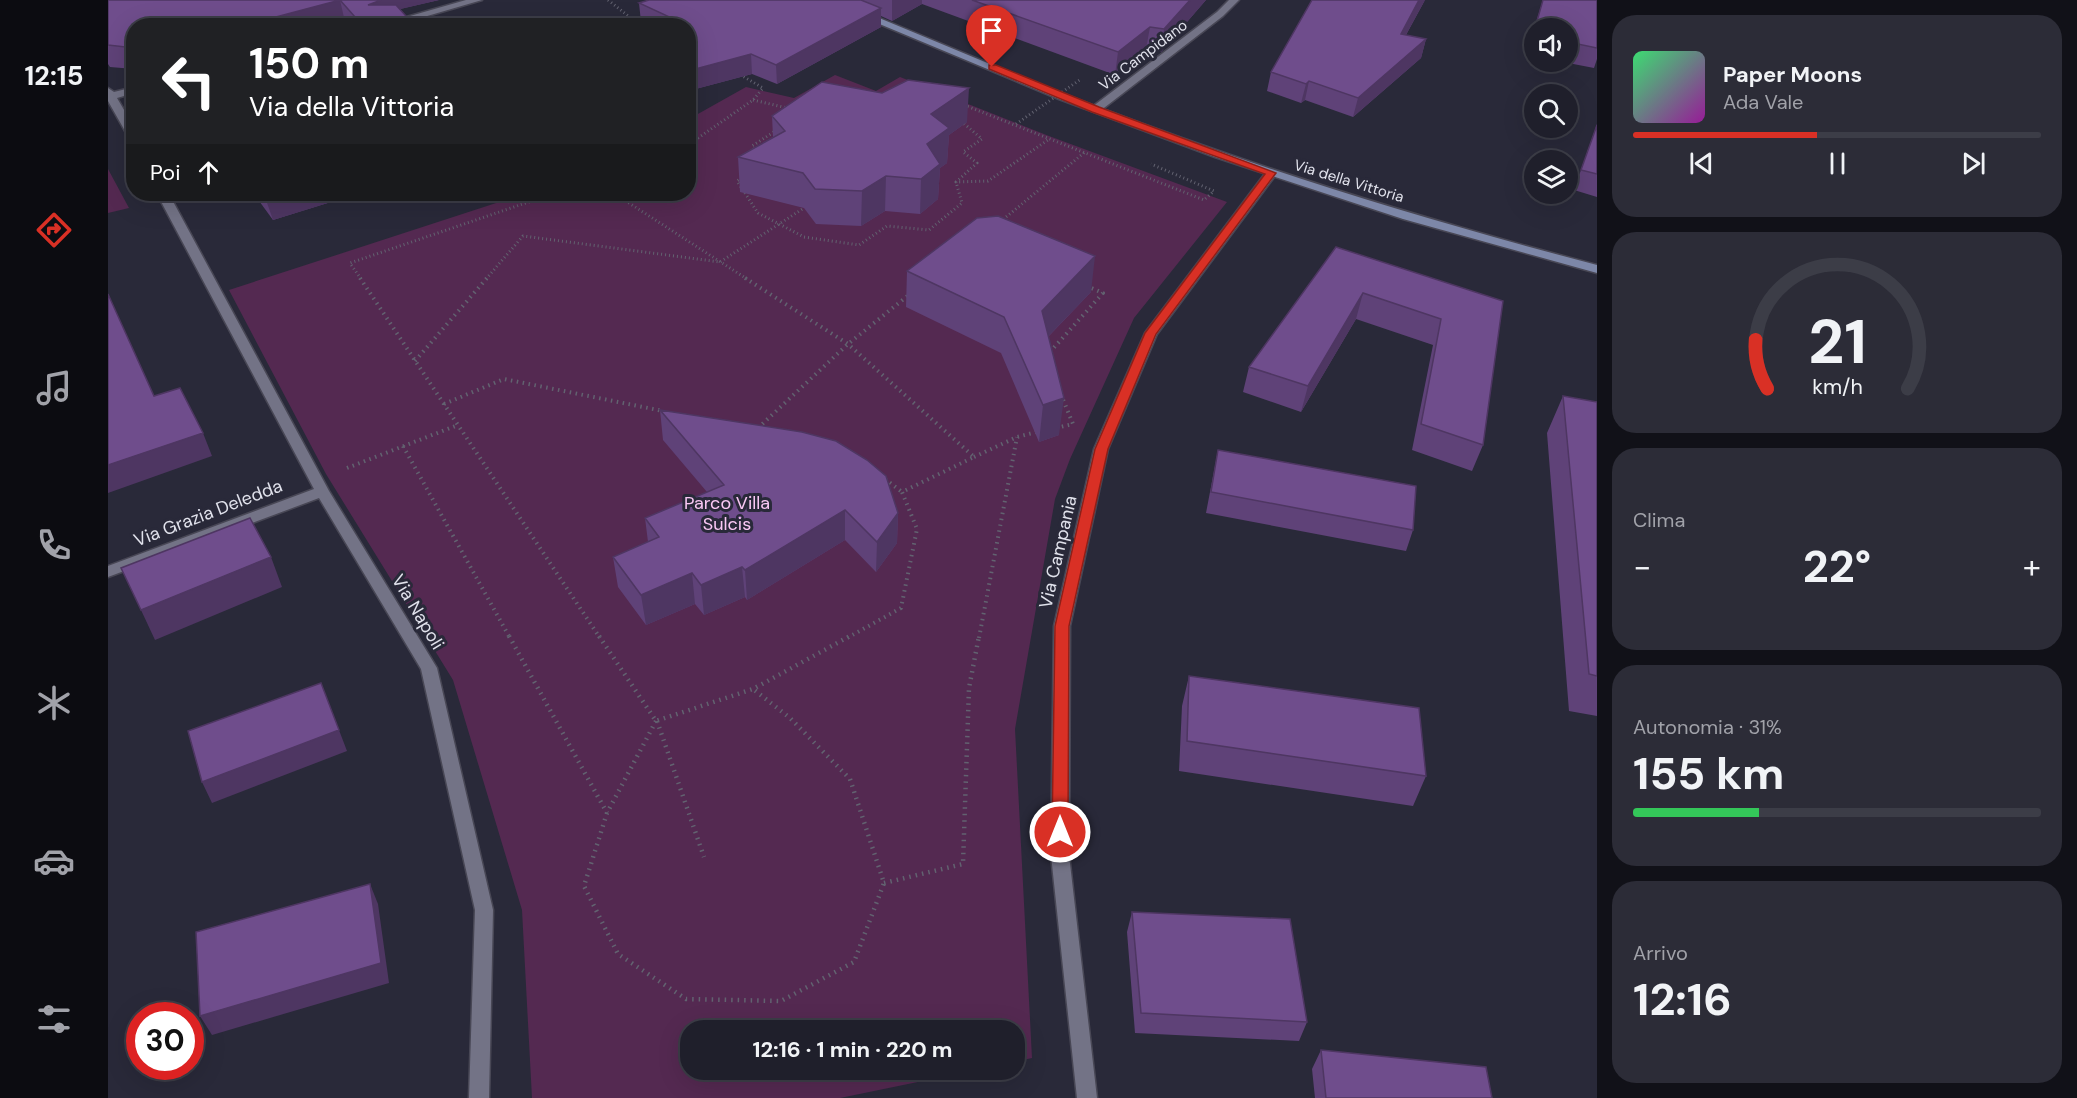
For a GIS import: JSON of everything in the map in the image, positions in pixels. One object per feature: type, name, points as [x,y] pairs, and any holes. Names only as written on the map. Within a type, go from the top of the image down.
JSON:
[{"type":"street","points":[[410,18],[477,0]]},
{"type":"street","name":"Via della Vittoria","points":[[827,0],[1096,110],[1271,173],[1541,255],[1597,269]]},
{"type":"street","name":"Via Campidano","points":[[1096,110],[1220,14],[1234,0]]},
{"type":"street","points":[[126,92],[109,95],[126,124]]},
{"type":"street","name":"Via Campania","points":[[1087,1098],[1060,855],[1062,626],[1101,449],[1150,333],[1271,173]]},
{"type":"street","name":"Via Napoli","points":[[168,201],[320,485],[429,668],[484,910],[479,1098]]},
{"type":"street","name":"Via Grazia Deledda","points":[[108,572],[320,485]]},
{"type":"path","points":[[608,0],[631,18]]},
{"type":"path","points":[[696,140],[753,100],[763,88],[736,73]]},
{"type":"path","points":[[1016,124],[1088,74]]},
{"type":"path","points":[[753,100],[784,109],[796,107]]},
{"type":"path","points":[[962,105],[1016,124],[1048,140],[1086,152],[1204,200],[1214,191],[1148,163]]},
{"type":"path","points":[[956,182],[976,163],[963,152],[982,139],[957,117]]},
{"type":"path","points":[[758,155],[752,146],[779,128]]},
{"type":"path","points":[[956,182],[988,181],[1048,140]]},
{"type":"path","points":[[997,225],[1086,152]]},
{"type":"path","points":[[746,176],[737,181],[758,213],[804,237],[859,244],[887,226],[928,230],[962,203],[956,182]]},
{"type":"path","points":[[532,201],[350,263],[656,721],[704,857]]},
{"type":"path","points":[[628,201],[848,344],[974,457]]},
{"type":"path","points":[[415,361],[523,236],[720,262],[781,225],[804,208]]},
{"type":"path","points":[[1046,356],[1103,293],[1082,284]]},
{"type":"path","points":[[767,433],[756,430],[848,344],[913,291]]},
{"type":"path","points":[[444,404],[504,379],[664,411]]},
{"type":"path","points":[[902,492],[1017,437],[1073,424],[1062,395]]},
{"type":"path","points":[[320,485],[404,446],[458,425]]},
{"type":"path","points":[[884,883],[963,864],[969,688],[1017,437]]},
{"type":"path","points":[[404,446],[607,813]]},
{"type":"path","points":[[753,688],[790,718],[850,779],[884,883],[854,962],[781,1001],[686,999],[618,954],[584,886],[607,813],[656,721],[753,688],[901,608],[917,529],[902,492],[884,478]]},
{"type":"green space","name":"Parco Villa Sulcis","points":[[835,75],[876,91],[900,77],[1049,136],[1227,202],[1134,318],[1070,459],[1055,499],[1015,729],[1032,1058],[1025,1060],[1025,1020],[680,1020],[680,1080],[927,1080],[840,1098],[532,1098],[522,910],[453,680],[326,474],[229,290],[502,201],[696,201],[696,115],[746,87],[794,98]]},
{"type":"green space","points":[[108,169],[129,208],[108,213]]},
{"type":"building","points":[[108,0],[340,0],[272,18],[126,18],[126,47],[108,45]]},
{"type":"building","points":[[340,0],[381,0],[368,5],[396,5],[408,18],[356,18]]},
{"type":"building","points":[[649,0],[861,0],[881,8],[776,65],[751,54],[696,69],[696,18],[672,18],[639,3]]},
{"type":"building","points":[[972,0],[1190,0],[1164,29],[1150,27],[1118,52]]},
{"type":"building","points":[[1312,0],[1419,0],[1401,34],[1426,39],[1358,98],[1309,81],[1306,84],[1271,72]]},
{"type":"building","points":[[1543,0],[1597,0],[1597,48],[1578,44],[1578,18],[1538,18]]},
{"type":"building","points":[[908,80],[969,88],[931,114],[949,128],[927,144],[940,164],[921,179],[886,176],[862,191],[815,189],[803,173],[738,157],[785,131],[772,116],[822,82],[882,93]]},
{"type":"building","points":[[1597,125],[1597,174],[1581,170]]},
{"type":"building","points":[[998,216],[1095,256],[1042,311],[1064,398],[1043,405],[1004,317],[907,271],[977,218]]},
{"type":"building","points":[[1336,247],[1503,301],[1483,445],[1421,424],[1441,319],[1363,293],[1308,386],[1249,367]]},
{"type":"building","points":[[108,294],[154,396],[180,388],[203,433],[108,465]]},
{"type":"building","points":[[1563,396],[1597,402],[1597,676],[1589,674]]},
{"type":"building","points":[[660,410],[802,432],[836,441],[867,460],[886,476],[898,513],[877,542],[845,510],[745,570],[742,567],[701,585],[692,573],[641,595],[613,557],[659,537],[645,518],[724,485]]},
{"type":"building","points":[[1218,450],[1416,486],[1413,530],[1211,492]]},
{"type":"building","points":[[250,518],[271,557],[141,610],[121,568]]},
{"type":"building","points":[[1189,676],[1419,708],[1426,776],[1187,741]]},
{"type":"building","points":[[321,683],[339,730],[202,782],[188,731]]},
{"type":"building","points":[[370,884],[381,963],[204,1015],[204,1002],[199,1002],[196,932]]},
{"type":"building","points":[[1132,912],[1290,919],[1307,1022],[1141,1013]]},
{"type":"building","points":[[1321,1050],[1486,1067],[1492,1098],[1326,1098]]},
{"type":"route","points":[[992,67],[1096,110],[1271,173],[1150,333],[1101,449],[1062,626],[1060,832]]}]
